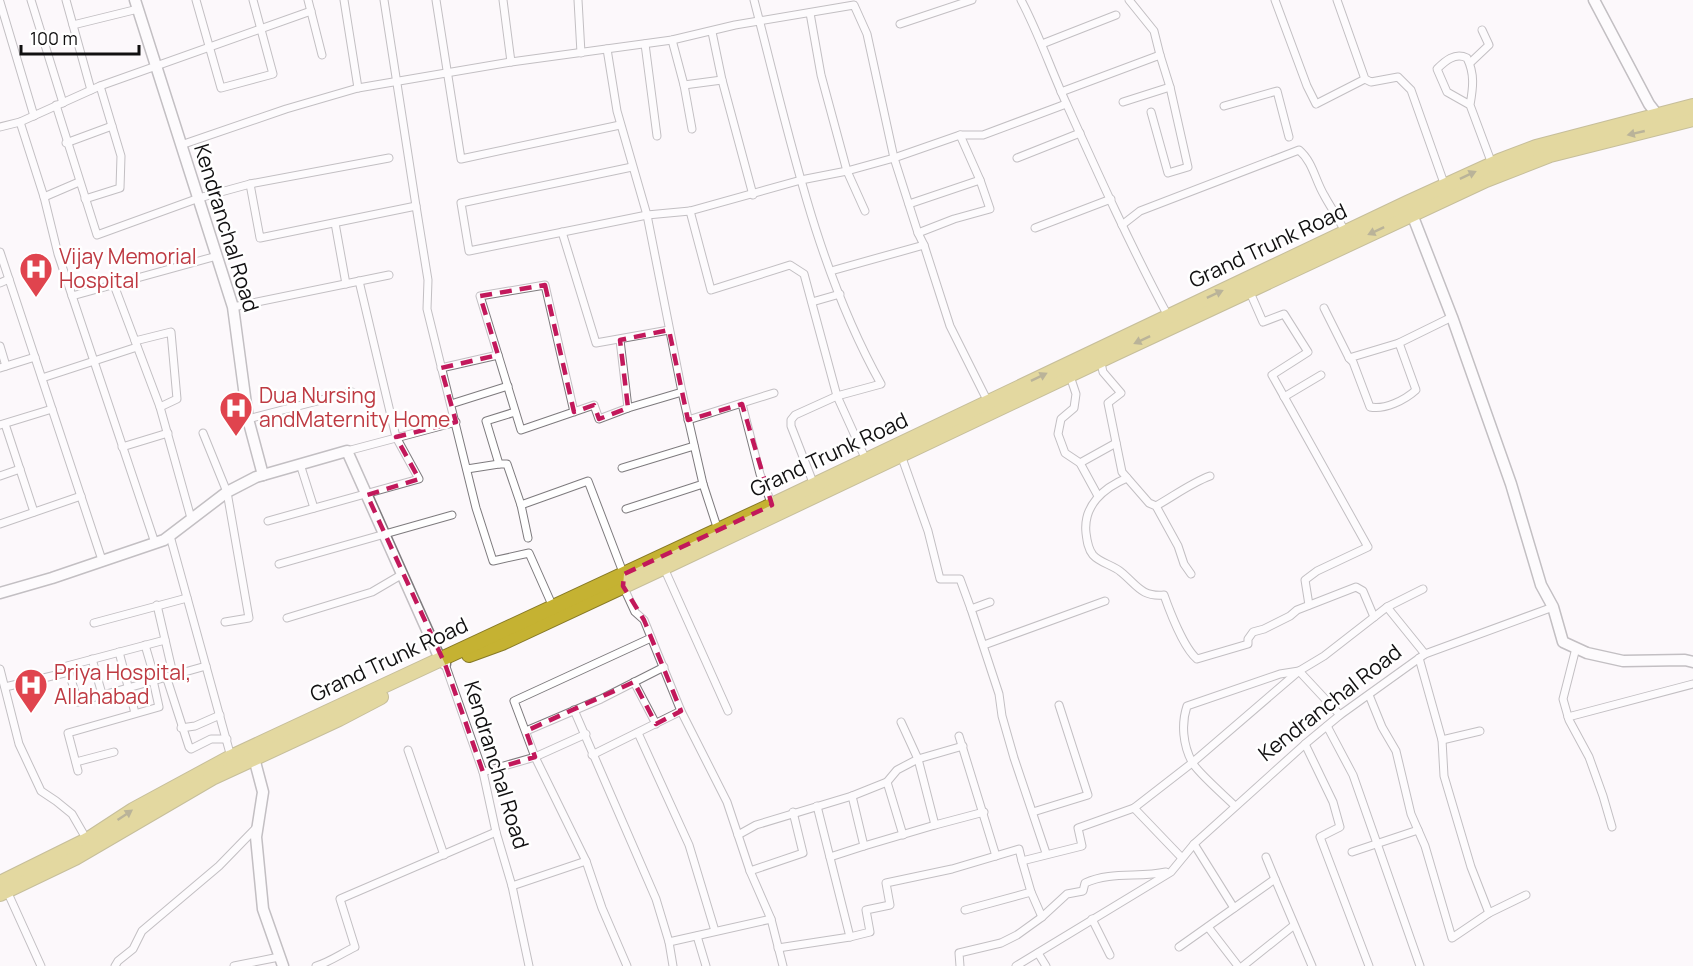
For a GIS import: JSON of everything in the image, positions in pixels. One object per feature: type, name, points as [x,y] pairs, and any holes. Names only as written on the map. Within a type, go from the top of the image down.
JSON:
[{"type":"highway","name":"Grand Trunk Road","points":[[90,844],[133,810],[231,757],[442,661],[553,607],[664,567],[901,455],[1168,316],[1345,232],[1410,209],[1522,164],[1662,120],[1693,106]]},
{"type":"highway","name":"Grand Trunk Road","points":[[2,889],[212,778],[339,719],[442,661],[502,643],[718,530],[988,402],[1068,370],[1106,358],[1249,290],[1410,209],[1445,186],[1492,164],[1536,147],[1662,120],[1693,119]]},
{"type":"street","points":[[31,0],[60,104],[66,143],[97,236],[199,198],[250,184],[389,158]]},
{"type":"street","points":[[66,0],[91,90]]},
{"type":"street","points":[[196,0],[221,88],[273,74],[253,0]]},
{"type":"street","points":[[308,0],[322,55]]},
{"type":"street","points":[[344,0],[358,88]]},
{"type":"street","points":[[384,0],[428,280],[427,309],[476,508],[493,561],[529,553],[553,607]]},
{"type":"street","points":[[436,0],[461,159],[620,125]]},
{"type":"street","points":[[502,0],[511,62]]},
{"type":"street","points":[[578,0],[581,53]]},
{"type":"street","points":[[754,0],[801,180],[817,232],[860,346],[881,384],[837,396],[795,415],[791,420],[791,426],[814,485]]},
{"type":"street","points":[[900,24],[972,0]]},
{"type":"street","points":[[1021,0],[1135,255],[1168,316]]},
{"type":"street","points":[[1129,0],[1154,31],[1170,87],[1188,167],[1168,173],[1151,112]]},
{"type":"street","points":[[1275,0],[1316,104],[1365,79]]},
{"type":"street","points":[[1337,0],[1365,79],[1371,82],[1398,77],[1411,90],[1445,186]]},
{"type":"street","points":[[1594,0],[1649,104],[1662,120]]},
{"type":"street","points":[[0,2],[34,116]]},
{"type":"street","points":[[73,25],[136,4]]},
{"type":"street","name":"Kendranchal Road","points":[[136,4],[233,307],[248,419],[263,475]]},
{"type":"street","points":[[181,145],[286,109],[358,88],[511,62],[672,40],[735,25],[854,5],[867,34],[894,158],[918,233],[950,326],[988,402]]},
{"type":"street","points":[[1,123],[20,122],[100,86],[311,11]]},
{"type":"street","points":[[810,13],[821,75],[847,171],[865,211]]},
{"type":"street","points":[[1042,44],[1116,15]]},
{"type":"street","points":[[1470,63],[1489,45],[1482,30]]},
{"type":"street","points":[[712,32],[722,80],[753,195]]},
{"type":"street","points":[[672,40],[684,85],[692,129]]},
{"type":"street","points":[[645,44],[657,136]]},
{"type":"street","points":[[608,49],[620,125],[647,215],[688,420],[703,484],[714,511],[718,530]]},
{"type":"street","points":[[1062,92],[1160,55]]},
{"type":"street","points":[[1470,105],[1447,92],[1437,69],[1444,62],[1456,56],[1462,55],[1470,63],[1474,84],[1470,105],[1492,164]]},
{"type":"street","points":[[684,85],[722,80]]},
{"type":"street","points":[[85,199],[120,188],[121,156],[100,86]]},
{"type":"street","points":[[1123,102],[1170,87]]},
{"type":"street","points":[[1224,106],[1277,91],[1289,137]]},
{"type":"street","points":[[632,166],[461,203],[469,251],[647,215],[690,211],[801,180],[847,171],[894,158],[960,135],[983,135],[1066,104]]},
{"type":"street","points":[[20,122],[44,196],[58,254],[155,543]]},
{"type":"street","points":[[66,143],[112,126]]},
{"type":"street","points":[[1017,158],[1080,133]]},
{"type":"street","points":[[918,233],[954,219],[990,209],[960,135]]},
{"type":"street","points":[[1122,225],[1140,212],[1299,150],[1311,166],[1322,193],[1338,216],[1345,232]]},
{"type":"street","points":[[909,204],[980,180]]},
{"type":"street","points":[[44,196],[80,182]]},
{"type":"street","points":[[250,184],[260,238],[416,206]]},
{"type":"street","points":[[1035,228],[1111,199]]},
{"type":"street","points":[[1410,209],[1452,317],[1511,484],[1541,585],[1552,606],[1563,642],[1587,653],[1623,661],[1685,660],[1693,663]]},
{"type":"street","points":[[690,211],[711,290],[790,266],[804,274],[837,396],[866,460]]},
{"type":"street","points":[[335,223],[346,284]]},
{"type":"street","points":[[562,232],[596,344],[669,330]]},
{"type":"street","points":[[831,272],[924,245]]},
{"type":"street","points":[[0,252],[102,561]]},
{"type":"street","points":[[72,296],[217,256]]},
{"type":"street","points":[[233,307],[389,275]]},
{"type":"street","points":[[0,283],[9,279]]},
{"type":"street","points":[[268,521],[419,479],[396,437],[359,281]]},
{"type":"street","points":[[114,285],[160,407],[191,518]]},
{"type":"street","points":[[574,412],[545,285],[480,296],[521,430],[574,412],[594,405],[599,419],[682,392]]},
{"type":"street","points":[[1249,290],[1263,322],[1284,314],[1308,352],[1272,375],[1368,547],[1317,571],[1305,580],[1309,605]]},
{"type":"street","points":[[812,302],[840,294]]},
{"type":"street","points":[[1324,308],[1353,362],[1370,407],[1378,409],[1410,396],[1416,390],[1399,343]]},
{"type":"street","points":[[1349,358],[1399,343],[1452,317]]},
{"type":"street","points":[[42,378],[171,332],[177,399],[160,407]]},
{"type":"street","points":[[620,340],[628,408]]},
{"type":"street","points":[[0,346],[3,367],[35,357]]},
{"type":"street","points":[[441,368],[498,355]]},
{"type":"street","points":[[1106,358],[1101,363],[1103,372],[1121,393],[1108,403],[1122,472],[1149,503],[1156,506],[1191,574]]},
{"type":"street","points":[[1068,370],[1076,394],[1074,408],[1061,419],[1058,434],[1065,453],[1080,463],[1098,496]]},
{"type":"street","points":[[1284,397],[1321,375]]},
{"type":"street","points":[[451,404],[508,386]]},
{"type":"street","points":[[248,419],[352,392]]},
{"type":"street","points":[[688,420],[774,393]]},
{"type":"street","points":[[742,404],[760,474],[772,506]]},
{"type":"street","points":[[34,512],[3,424],[52,409]]},
{"type":"street","points":[[499,464],[486,421],[516,412]]},
{"type":"street","points":[[0,593],[155,543],[170,536],[227,492],[263,475],[456,422]]},
{"type":"street","points":[[122,447],[168,433]]},
{"type":"street","points":[[203,433],[227,492],[249,618],[225,622]]},
{"type":"street","points":[[1080,463],[1116,443]]},
{"type":"street","points":[[622,468],[694,446]]},
{"type":"street","name":"Kendranchal Road","points":[[348,451],[401,575],[442,661],[483,772],[496,832],[512,886],[529,966]]},
{"type":"street","points":[[901,455],[928,531],[940,579],[960,579],[971,609],[999,694],[1002,716],[1014,758],[1046,853]]},
{"type":"street","points":[[300,464],[314,508]]},
{"type":"street","points":[[467,470],[507,464],[521,505],[528,538]]},
{"type":"street","points":[[0,476],[20,470]]},
{"type":"street","points":[[1156,506],[1187,489],[1198,480],[1210,476]]},
{"type":"street","points":[[1127,478],[1098,496],[1088,511],[1085,528],[1087,544],[1094,556],[1120,571],[1142,591],[1151,596],[1164,595],[1190,651],[1197,659],[1248,644],[1248,639],[1254,632],[1309,605],[1356,587],[1363,591],[1374,617]]},
{"type":"street","points":[[521,505],[588,481],[635,612],[644,620],[681,711],[727,801],[750,871],[771,919],[783,966]]},
{"type":"street","points":[[626,509],[703,484]]},
{"type":"street","points":[[0,524],[81,496]]},
{"type":"street","points":[[279,564],[452,515]]},
{"type":"street","points":[[170,536],[231,757]]},
{"type":"street","points":[[664,567],[728,711]]},
{"type":"street","points":[[287,618],[372,592],[401,575]]},
{"type":"street","points":[[1022,861],[1046,853],[1082,846],[1078,828],[1134,808],[1192,763],[1299,671],[1324,657],[1387,607],[1423,589]]},
{"type":"street","points":[[94,623],[187,598]]},
{"type":"street","points":[[984,645],[1105,601]]},
{"type":"street","points":[[971,609],[990,602]]},
{"type":"street","points":[[157,605],[181,728],[191,749],[211,739],[227,739]]},
{"type":"street","name":"Kendranchal Road","points":[[1016,966],[1171,872],[1194,844],[1305,744],[1340,715],[1422,656],[1552,606]]},
{"type":"street","points":[[1387,607],[1422,656],[1442,740],[1444,776],[1471,867],[1489,913]]},
{"type":"street","points":[[627,966],[602,908],[586,861],[535,757],[514,701],[651,638]]},
{"type":"street","points":[[165,640],[67,666],[78,702],[128,686],[206,666]]},
{"type":"street","points":[[78,771],[68,733],[159,707],[145,645]]},
{"type":"street","points":[[1576,648],[1563,699],[1568,717],[1589,757],[1612,827]]},
{"type":"street","points":[[119,652],[135,713]]},
{"type":"street","points":[[92,659],[102,694]]},
{"type":"street","points":[[526,731],[602,699],[664,667]]},
{"type":"street","points":[[0,669],[19,744],[41,791],[72,814],[90,844]]},
{"type":"street","points":[[1299,671],[1340,715]]},
{"type":"street","points":[[1235,806],[1192,763],[1184,736],[1183,724],[1187,706],[1280,674],[1299,671]]},
{"type":"street","points":[[5,687],[69,672]]},
{"type":"street","points":[[634,682],[656,724]]},
{"type":"street","points":[[1568,717],[1693,684]]},
{"type":"street","points":[[1369,695],[1382,727],[1396,751],[1411,814],[1425,846],[1452,938],[1489,913],[1526,895]]},
{"type":"street","points":[[1033,812],[1088,795],[1059,705]]},
{"type":"street","points":[[574,710],[656,899],[669,942],[673,966]]},
{"type":"street","points":[[592,755],[681,711]]},
{"type":"street","points":[[181,728],[195,726],[220,715]]},
{"type":"street","points":[[901,723],[918,759],[935,825]]},
{"type":"street","points":[[1327,726],[1353,775],[1420,966]]},
{"type":"street","points":[[1442,740],[1480,731]]},
{"type":"street","points":[[483,772],[535,757],[585,734]]},
{"type":"street","points":[[638,734],[689,845],[715,932]]},
{"type":"street","points":[[959,736],[996,856]]},
{"type":"street","points":[[1305,744],[1332,802],[1340,826],[1320,837],[1369,966]]},
{"type":"street","points":[[738,835],[756,825],[793,812],[852,796],[887,782],[897,770],[918,759],[963,746]]},
{"type":"street","points":[[408,750],[444,855]]},
{"type":"street","points":[[76,762],[114,752]]},
{"type":"street","points":[[234,966],[281,961],[263,909],[257,827],[262,792],[254,758]]},
{"type":"street","points":[[887,782],[903,835]]},
{"type":"street","points":[[852,796],[864,846]]},
{"type":"street","points":[[817,806],[850,937]]},
{"type":"street","points":[[1134,808],[1181,857]]},
{"type":"street","points":[[750,871],[803,853],[793,812]]},
{"type":"street","points":[[830,857],[984,812]]},
{"type":"street","points":[[116,966],[118,961],[133,949],[142,931],[219,866],[257,827]]},
{"type":"street","points":[[1352,852],[1418,830]]},
{"type":"street","points":[[315,966],[328,963],[337,955],[355,947],[340,899],[496,832]]},
{"type":"street","points":[[1194,844],[1234,908]]},
{"type":"street","points":[[778,948],[870,932],[866,910],[890,905],[886,883],[952,869],[1019,849],[1031,892],[1042,917]]},
{"type":"street","points":[[1266,856],[1293,926],[1312,966]]},
{"type":"street","points":[[512,886],[586,861]]},
{"type":"street","points":[[960,966],[959,953],[1001,943],[1017,935],[1042,917],[1067,894],[1083,891],[1085,883],[1097,878],[1171,872]]},
{"type":"street","points":[[1179,947],[1275,879]]},
{"type":"street","points":[[2,889],[41,966]]},
{"type":"street","points":[[965,910],[1031,892]]},
{"type":"street","points":[[669,942],[771,919]]},
{"type":"street","points":[[1092,919],[1110,956]]},
{"type":"street","points":[[1243,966],[1293,926]]},
{"type":"street","points":[[1208,927],[1238,966]]},
{"type":"street","points":[[697,936],[706,966]]},
{"type":"street","points":[[1038,953],[1046,966]]},
{"type":"highlighted area","points":[[545,285],[574,412],[594,405],[599,419],[628,408],[620,340],[669,330],[688,420],[742,404],[772,505],[624,574],[623,586],[644,620],[681,711],[656,724],[634,682],[526,731],[535,757],[483,772],[445,664],[367,495],[419,479],[396,437],[456,422],[441,368],[498,355],[480,296]]},
{"type":"place","name":"Vijay Memorial Hospital","points":[[36,298]]},
{"type":"place","name":"Dua Nursing andMaternity Home","points":[[236,437]]},
{"type":"place","name":"Priya Hospital, Allahabad","points":[[31,714]]}]
